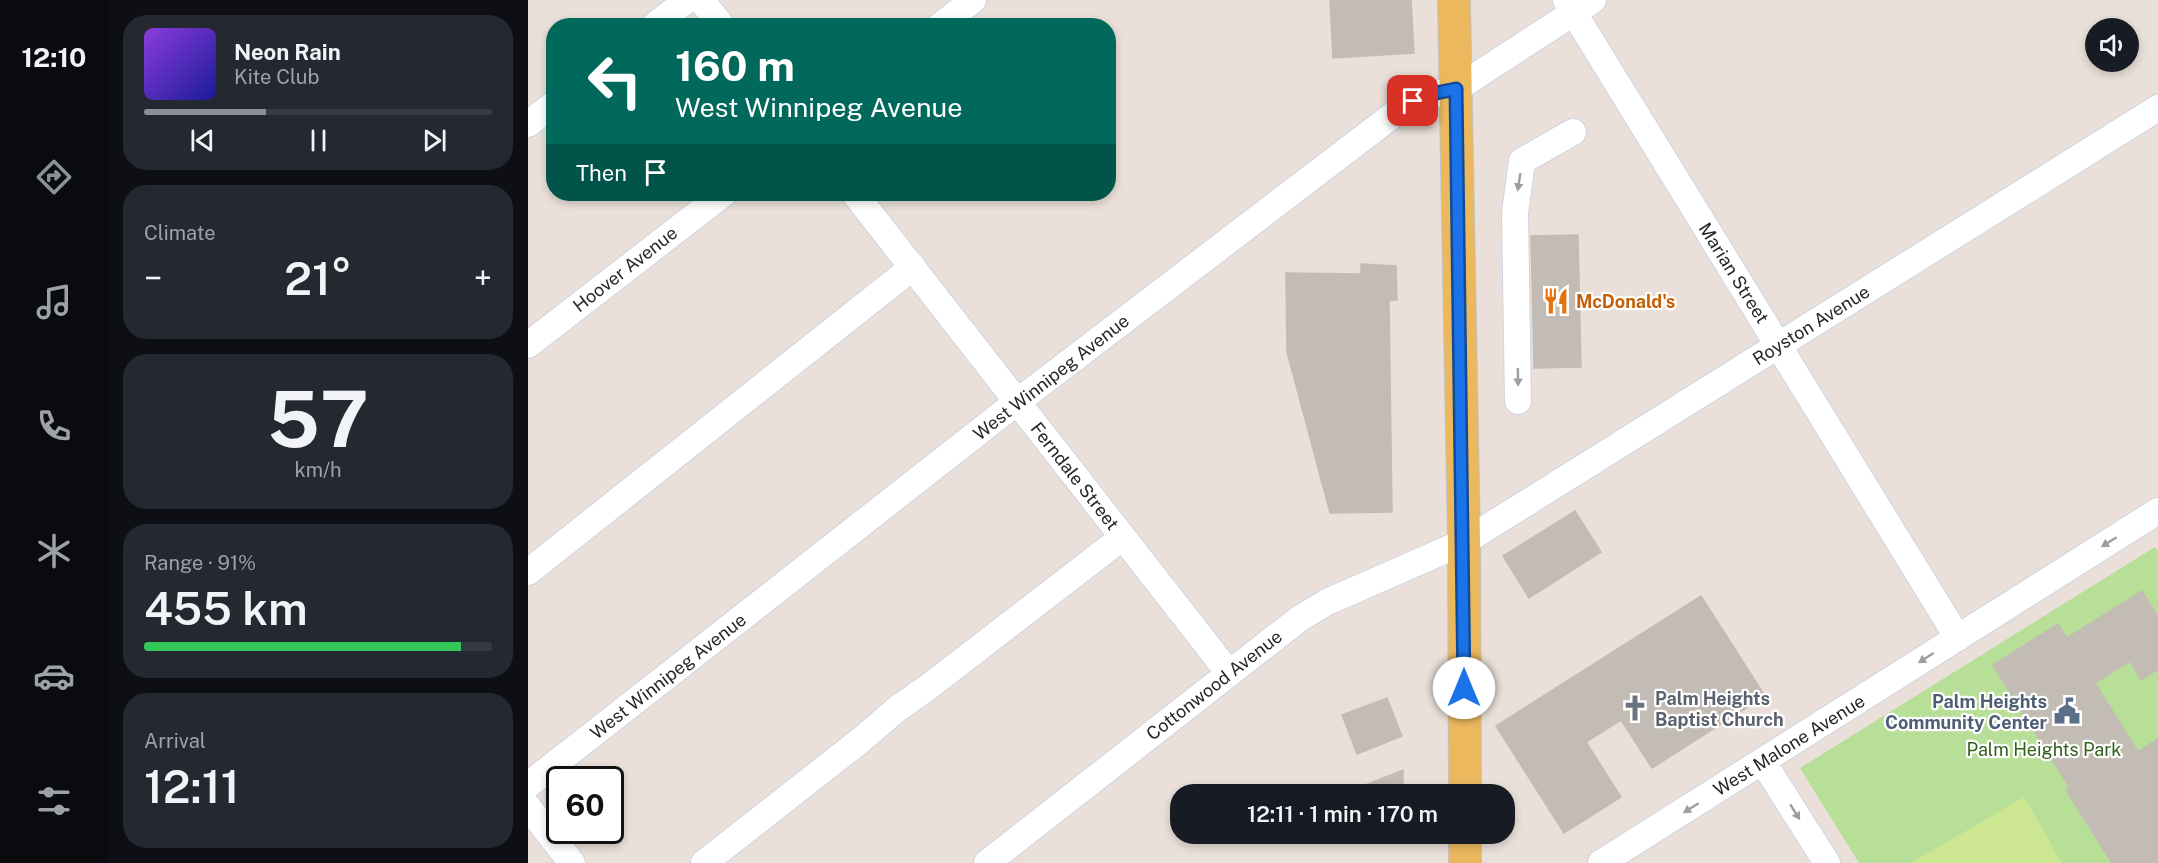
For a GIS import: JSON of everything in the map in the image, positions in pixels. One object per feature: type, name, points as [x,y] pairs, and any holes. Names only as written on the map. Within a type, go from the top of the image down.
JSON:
[{"type":"main road","points":[[1454,0],[1464,542],[1465,784]]},
{"type":"main road","points":[[1465,844],[1465,863]]},
{"type":"street","points":[[664,18],[687,0]]},
{"type":"street","points":[[701,0],[716,18]]},
{"type":"street","points":[[950,18],[973,0]]},
{"type":"street","name":"West Winnipeg Avenue","points":[[528,785],[1017,402],[1397,112],[1422,98],[1456,89],[1578,4]]},
{"type":"street","name":"Marian Street","points":[[1578,4],[1778,345],[1958,638]]},
{"type":"street","name":"Royston Avenue","points":[[1464,542],[2158,108]]},
{"type":"street","points":[[528,124],[546,110]]},
{"type":"street","points":[[1518,401],[1515,213],[1522,161],[1573,132]]},
{"type":"street","name":"Hoover Avenue","points":[[528,345],[714,201]]},
{"type":"street","name":"Ferndale Street","points":[[860,201],[1229,673]]},
{"type":"street","points":[[528,572],[912,267]]},
{"type":"street","name":"West Malone Avenue","points":[[1601,863],[2157,515]]},
{"type":"street","points":[[704,863],[897,709],[1123,537]]},
{"type":"street","name":"Cottonwood Avenue","points":[[987,863],[1299,618],[1327,602],[1464,542]]},
{"type":"street","points":[[1763,762],[1827,863]]},
{"type":"street","points":[[528,807],[572,863]]},
{"type":"green space","name":"Palm Heights Park","points":[[2155,547],[2158,551],[2158,863],[1859,863],[1800,768]]},
{"type":"green space","points":[[2024,797],[2062,863],[1911,863]]},
{"type":"building","points":[[1330,0],[1411,0],[1414,53],[1333,58]]},
{"type":"building","name":"McDonald's","points":[[1578,235],[1581,367],[1534,368],[1531,236]]},
{"type":"building","points":[[1361,264],[1396,266],[1397,300],[1389,300],[1392,512],[1330,513],[1287,352],[1286,273],[1361,274]]},
{"type":"building","points":[[1575,511],[1601,552],[1529,598],[1503,556]]},
{"type":"building","name":"Palm Heights Community Center","points":[[2142,591],[2158,617],[2158,669],[2141,680],[2130,661],[2095,683],[2138,752],[2158,739],[2158,863],[2112,863],[2066,790],[2070,788],[1993,665],[2058,624],[2067,638]]},
{"type":"building","name":"Palm Heights Baptist Church","points":[[1701,596],[1765,696],[1652,768],[1621,720],[1586,742],[1621,797],[1564,833],[1496,726]]},
{"type":"building","points":[[1387,698],[1402,736],[1357,754],[1342,715]]},
{"type":"building","points":[[1403,770],[1403,784],[1368,784]]},
{"type":"place","name":"McDonald's","points":[[1556,301]]},
{"type":"place","name":"Palm Heights Baptist Church","points":[[1635,708]]},
{"type":"place","name":"Palm Heights Community Center","points":[[2067,711]]},
{"type":"route","points":[[1413,101],[1431,94],[1456,89],[1464,542],[1464,688]]}]
